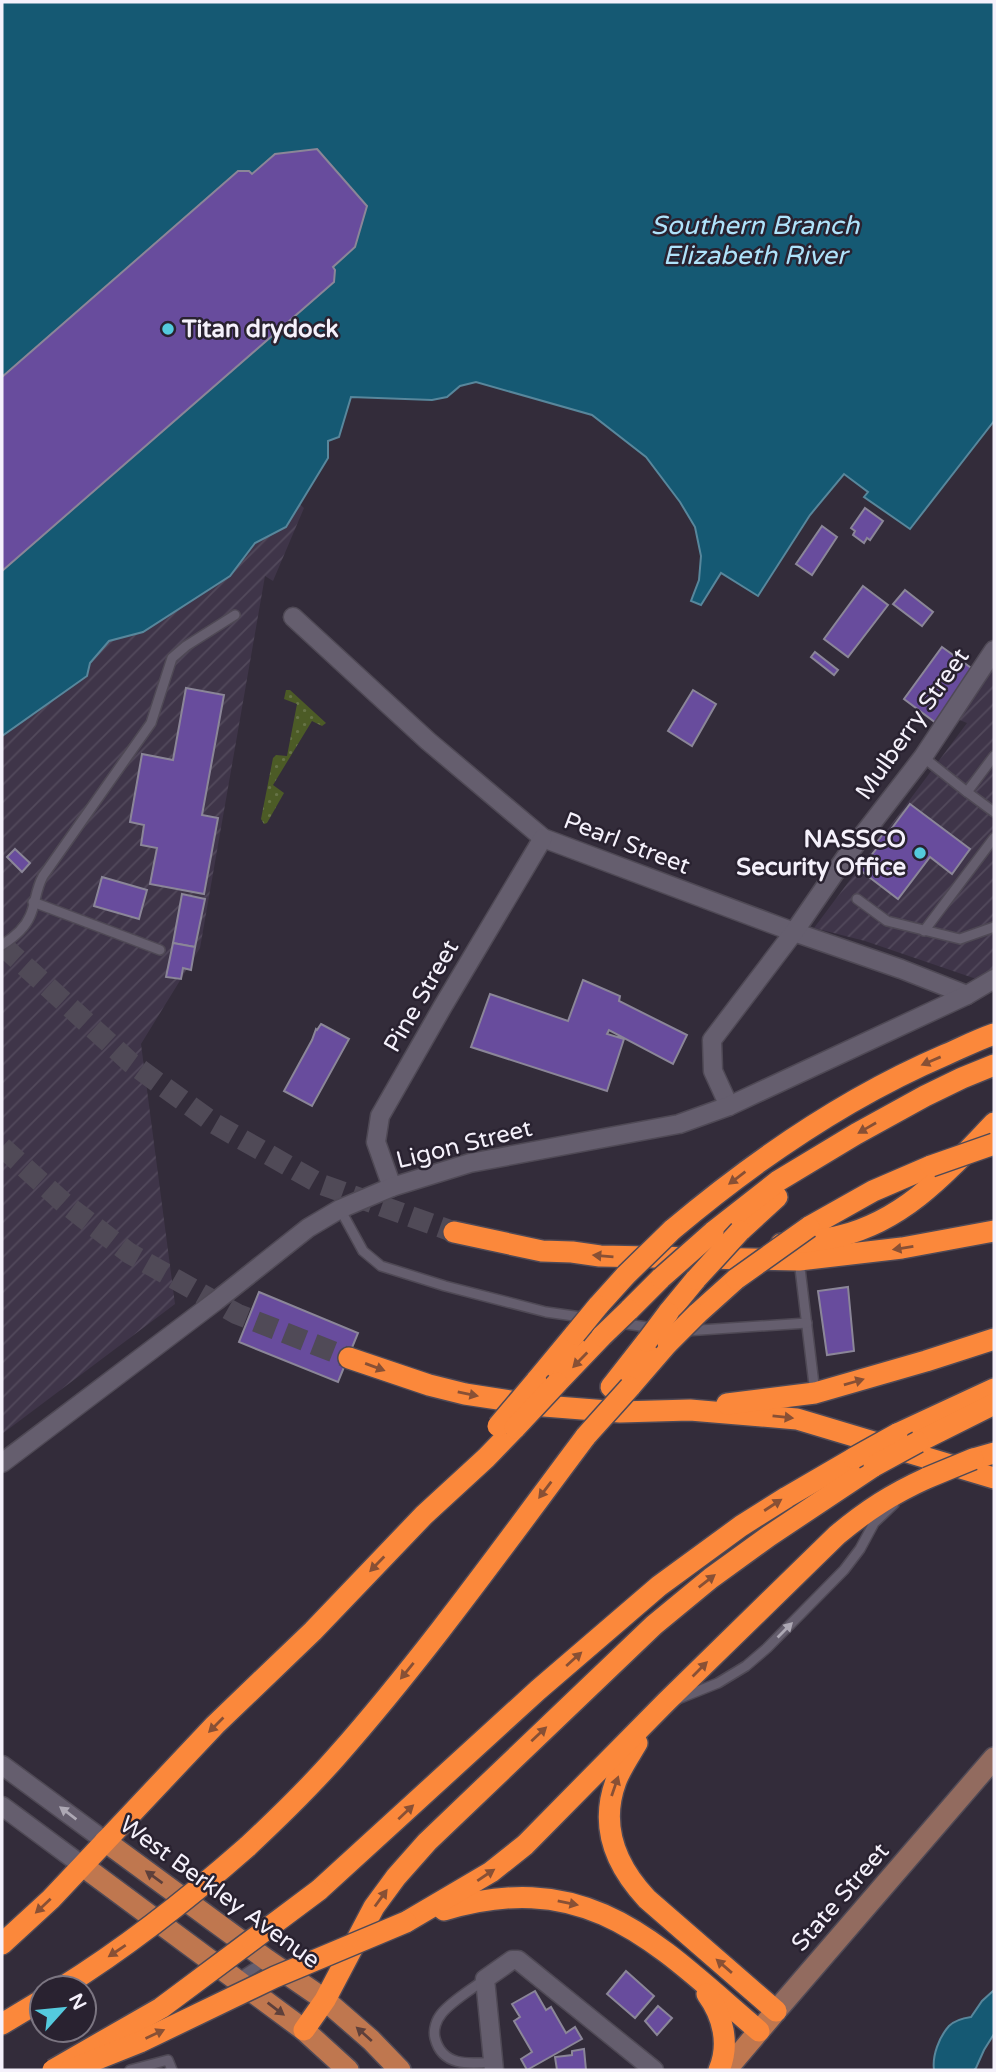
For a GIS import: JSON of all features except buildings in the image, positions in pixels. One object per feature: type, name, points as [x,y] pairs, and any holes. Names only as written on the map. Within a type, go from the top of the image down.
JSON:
[{"type":"highway","points":[[547,1382],[575,1334],[598,1306],[672,1230],[706,1202],[768,1155],[852,1102],[909,1071],[994,1034]]},
{"type":"highway","points":[[2,1944],[51,1899],[215,1725],[313,1631],[547,1382],[602,1336],[661,1278],[713,1232],[778,1181],[925,1096],[962,1077],[994,1065]]},
{"type":"highway","points":[[654,1258],[842,1236],[910,1203],[932,1187],[994,1124]]},
{"type":"highway","points":[[81,1974],[147,1929],[203,1885],[247,1847],[316,1779],[445,1624],[657,1342],[697,1314],[736,1279],[810,1227],[873,1191],[931,1166],[994,1144]]},
{"type":"highway","points":[[657,1342],[668,1313],[696,1279],[740,1231],[832,1150]]},
{"type":"highway","points":[[454,1232],[542,1251],[620,1257],[799,1260],[935,1243],[994,1231]]},
{"type":"highway","points":[[349,1358],[429,1385],[506,1401],[620,1412],[690,1410],[815,1393],[926,1362],[994,1339]]},
{"type":"highway","points":[[52,2070],[161,2008],[319,1891],[538,1690],[659,1586],[741,1526],[897,1434],[994,1389]]},
{"type":"highway","points":[[304,2030],[325,2000],[374,1907],[427,1842],[654,1625],[759,1543],[874,1466],[994,1404]]},
{"type":"highway","points":[[690,1410],[797,1419],[994,1478]]},
{"type":"highway","points":[[405,1922],[491,1872],[525,1845],[802,1567],[864,1512],[919,1482],[972,1459],[994,1453]]},
{"type":"highway","points":[[659,1710],[617,1778],[611,1797],[609,1821],[613,1844],[621,1865],[633,1884],[648,1899],[776,2011]]},
{"type":"highway","points":[[70,2070],[140,2042],[275,1977],[405,1922],[467,1903],[524,1897],[579,1905],[612,1917],[640,1933],[759,2031]]},
{"type":"highway","points":[[693,1975],[716,2008],[722,2026],[724,2046],[719,2070]]},
{"type":"highway","points":[[2,2024],[28,2008]]},
{"type":"main road","name":"West Berkley Avenue","points":[[105,1841],[267,1961],[325,2000],[371,2040],[400,2070]]},
{"type":"main road","points":[[83,1866],[304,2030],[348,2070]]},
{"type":"main road","name":"State Street","points":[[726,2070],[776,2011]]},
{"type":"street","name":"Pearl Street","points":[[293,617],[428,741],[543,838],[967,995]]},
{"type":"street","name":"Mulberry Street","points":[[729,1105],[713,1071],[712,1040],[794,932],[845,858],[923,757],[994,650]]},
{"type":"street","name":"Pine Street","points":[[392,1187],[376,1142],[380,1116],[543,838]]},
{"type":"street","name":"Ligon Street","points":[[2,1463],[309,1228],[340,1209],[392,1187],[470,1163],[680,1124],[729,1105],[967,995],[994,979]]},
{"type":"street","name":"State Street","points":[[776,2011],[994,1758]]},
{"type":"street","name":"West Berkley Avenue","points":[[2,1765],[105,1841]]},
{"type":"street","points":[[2,1806],[83,1866]]},
{"type":"street","points":[[494,2066],[485,1979],[512,1960],[518,1961],[654,2070]]},
{"type":"lane","points":[[2,945],[27,923],[43,876],[151,723],[172,658],[235,615]]},
{"type":"lane","points":[[967,792],[994,756]]},
{"type":"lane","points":[[923,757],[994,812]]},
{"type":"lane","points":[[924,930],[994,838]]},
{"type":"lane","points":[[857,899],[887,922],[960,939],[994,927]]},
{"type":"lane","points":[[33,902],[160,950]]},
{"type":"lane","points":[[340,1209],[363,1251],[381,1266],[445,1286],[546,1311],[682,1331],[807,1323]]},
{"type":"lane","points":[[935,1243],[994,1223]]},
{"type":"lane","points":[[799,1260],[815,1393]]},
{"type":"lane","points":[[659,1710],[718,1684],[767,1648],[844,1570],[860,1549],[874,1522],[919,1482]]},
{"type":"lane","points":[[237,1979],[267,1961]]},
{"type":"lane","points":[[485,1979],[442,2013],[434,2034],[438,2048],[449,2059],[464,2064],[494,2066]]},
{"type":"lane","points":[[130,2070],[168,2060],[172,2070]]},
{"type":"shaded area","points":[[2,192],[304,508],[273,581],[265,576],[200,948],[141,1044],[175,1304],[2,1434]]},
{"type":"shaded area","points":[[994,650],[994,985],[865,941],[814,928],[967,723],[947,715]]},
{"type":"green space","points":[[286,690],[290,690],[326,723],[322,726],[312,721],[273,785],[284,793],[264,824],[261,819],[273,758],[276,755],[287,756],[297,704],[284,699]]},
{"type":"water","name":"Southern Branch Elizabeth River","points":[[2,2],[994,2],[994,421],[910,529],[864,497],[868,492],[844,474],[810,515],[758,596],[721,573],[701,605],[691,601],[699,580],[701,556],[695,527],[646,457],[592,415],[476,382],[460,386],[447,397],[432,400],[351,397],[339,437],[328,441],[328,458],[286,527],[255,543],[230,576],[143,632],[109,641],[90,663],[87,676],[2,736]]},
{"type":"water","points":[[994,1990],[994,2034],[976,2068],[934,2070],[935,2053],[945,2030],[954,2022],[971,2017]]},
{"type":"tunnel","points":[[2,945],[131,1063],[215,1124],[320,1184],[454,1232]]},
{"type":"tunnel","points":[[2,1147],[64,1203],[129,1253],[237,1314],[349,1358]]},
{"type":"place","name":"Titan drydock","points":[[168,329]]},
{"type":"place","name":"NASSCO Security Office","points":[[920,853]]}]
